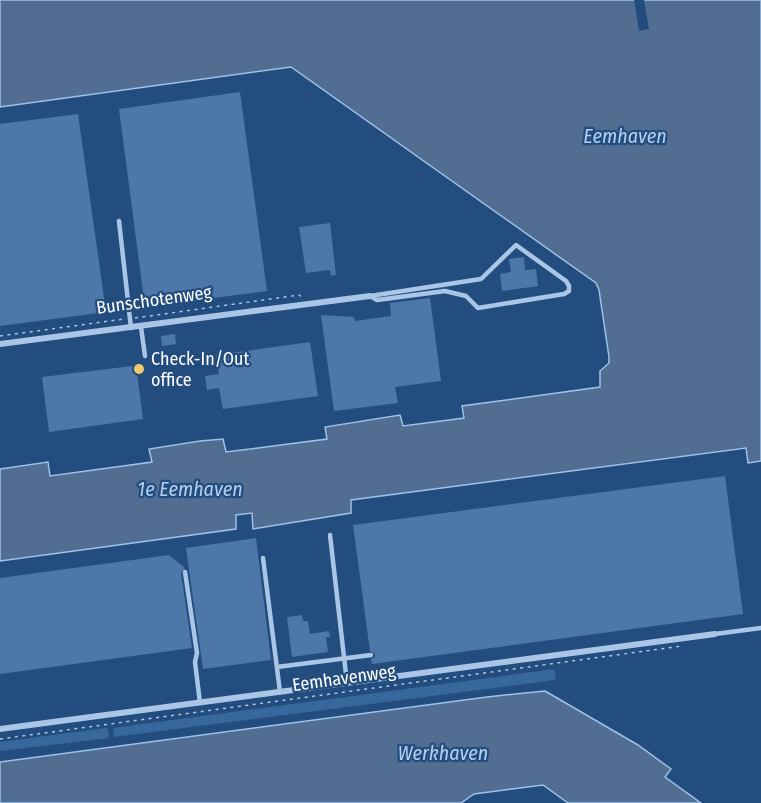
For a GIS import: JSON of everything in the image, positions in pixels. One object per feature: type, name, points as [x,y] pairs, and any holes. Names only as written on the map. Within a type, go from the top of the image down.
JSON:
[{"type":"street","name":"Bunschotenweg","points":[[0,344],[370,296]]},
{"type":"street","name":"Eemhavenweg","points":[[0,729],[715,634]]},
{"type":"lane","points":[[119,221],[130,328]]},
{"type":"lane","points":[[516,245],[566,281],[569,286],[568,291],[564,294],[478,308],[466,296],[445,291],[376,300],[370,296],[481,279],[516,245]]},
{"type":"lane","points":[[141,327],[144,356]]},
{"type":"lane","points":[[330,535],[347,683]]},
{"type":"lane","points":[[263,558],[280,692]]},
{"type":"lane","points":[[184,572],[197,653],[195,662],[200,703]]},
{"type":"lane","name":"Eemhavenweg","points":[[715,634],[761,628]]},
{"type":"lane","points":[[277,668],[370,655]]},
{"type":"path","name":"Bunschotenweg","points":[[0,336],[299,296],[310,303]]},
{"type":"path","name":"Eemhavenweg","points":[[0,739],[681,648],[686,638]]},
{"type":"shaded area","points":[[554,669],[556,679],[548,681],[114,737],[113,728]]},
{"type":"shaded area","points":[[106,728],[109,738],[0,751],[0,742]]},
{"type":"water","name":"Eemhaven","points":[[0,0],[761,0],[761,461],[748,463],[746,448],[351,500],[351,513],[253,529],[252,513],[236,515],[236,529],[0,561],[0,469],[48,462],[50,476],[152,462],[149,449],[200,441],[223,439],[226,452],[327,439],[325,427],[400,415],[403,426],[464,418],[462,406],[600,387],[600,371],[609,363],[609,357],[596,283],[291,67],[0,107]]},
{"type":"water","name":"Werkhaven","points":[[545,691],[638,745],[671,769],[665,777],[701,803],[568,803],[543,785],[474,794],[461,803],[0,803],[0,762]]},
{"type":"pier","points":[[634,0],[644,0],[649,29],[639,31]]},
{"type":"building","points":[[240,92],[267,291],[145,307],[119,109]]},
{"type":"building","points":[[78,114],[106,312],[0,326],[0,124]]},
{"type":"building","points":[[330,223],[336,275],[331,276],[330,270],[306,273],[299,227]]},
{"type":"building","points":[[524,257],[525,270],[536,269],[538,286],[502,291],[500,274],[511,272],[509,259]]},
{"type":"building","points":[[430,298],[441,381],[395,387],[398,403],[334,411],[321,315],[354,317],[355,321],[391,316],[390,303]]},
{"type":"building","points":[[175,334],[176,344],[162,346],[161,336]]},
{"type":"building","points":[[310,342],[318,396],[223,409],[219,388],[207,390],[205,376],[219,374],[216,355]]},
{"type":"building","points":[[140,365],[141,373],[137,373],[143,419],[49,432],[42,377]]},
{"type":"building","points":[[725,476],[743,614],[372,664],[371,659],[375,657],[375,654],[370,651],[353,525]]},
{"type":"building","points":[[256,538],[271,660],[203,669],[186,548]]},
{"type":"building","points":[[169,555],[185,568],[181,573],[192,648],[0,674],[0,578]]},
{"type":"building","points":[[302,615],[303,621],[308,621],[310,634],[329,631],[330,637],[326,637],[328,652],[292,657],[287,617]]},
{"type":"place","name":"Check-In/Out office","points":[[139,369]]},
{"type":"water label","name":"1e Eemhaven","points":[[190,489]]}]
